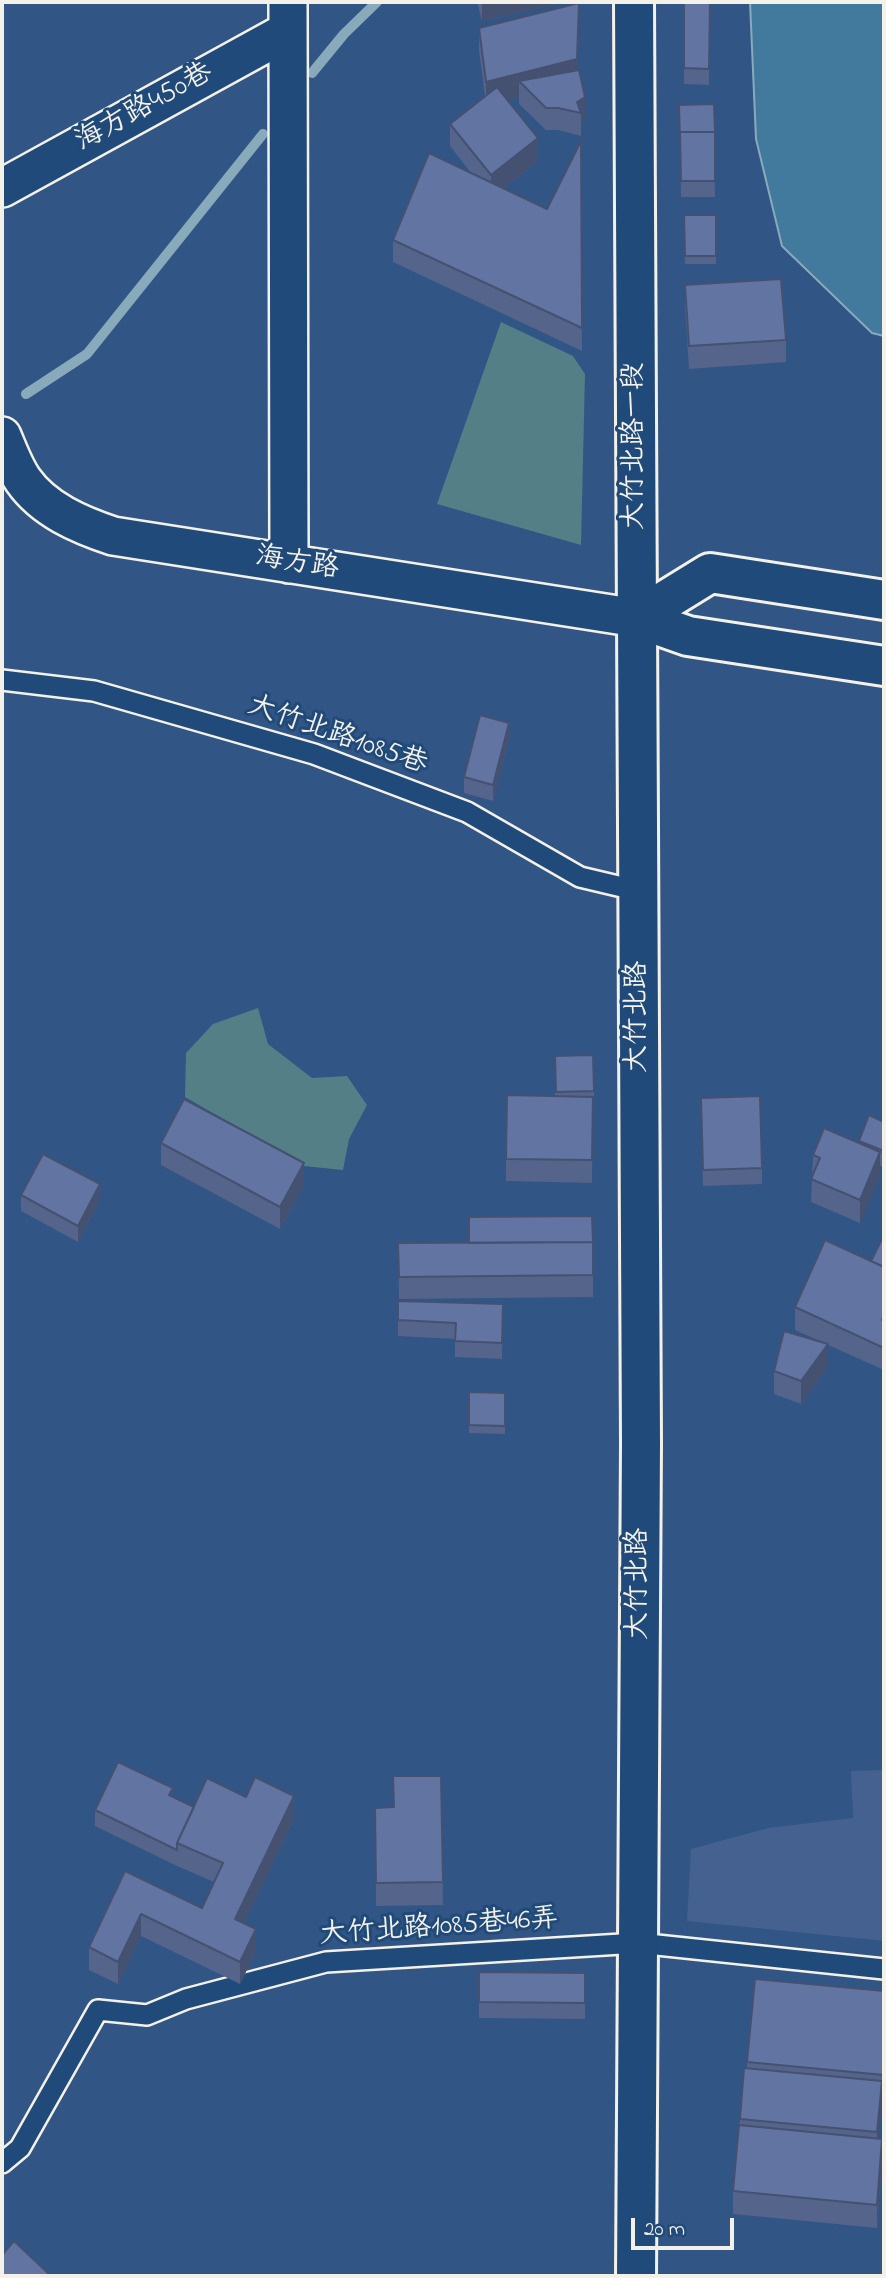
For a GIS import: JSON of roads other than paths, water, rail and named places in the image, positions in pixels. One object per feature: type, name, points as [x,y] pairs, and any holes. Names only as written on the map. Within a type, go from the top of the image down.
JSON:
[{"type":"street","name":"大竹北路一段","points":[[634,2],[639,891]]},
{"type":"street","points":[[288,16],[289,564]]},
{"type":"street","name":"海方路450巷","points":[[2,188],[288,16]]},
{"type":"street","name":"海方路","points":[[2,436],[23,480],[49,506],[80,525],[113,537],[637,618],[688,636],[884,666]]},
{"type":"street","points":[[637,618],[710,573],[884,600]]},
{"type":"street","name":"大竹北路","points":[[636,2276],[641,1456],[639,891]]},
{"type":"lane","name":"大竹北路1085巷","points":[[2,680],[94,691],[314,754],[467,812],[580,877],[639,891]]},
{"type":"lane","points":[[638,1943],[884,1969]]},
{"type":"lane","name":"大竹北路1085巷46弄","points":[[2,2163],[20,2148],[98,2010],[147,2015],[186,1999],[326,1962],[638,1943]]},
{"type":"waterway","points":[[312,73],[344,34],[377,2]]},
{"type":"waterway","points":[[26,394],[87,354],[263,134]]}]
